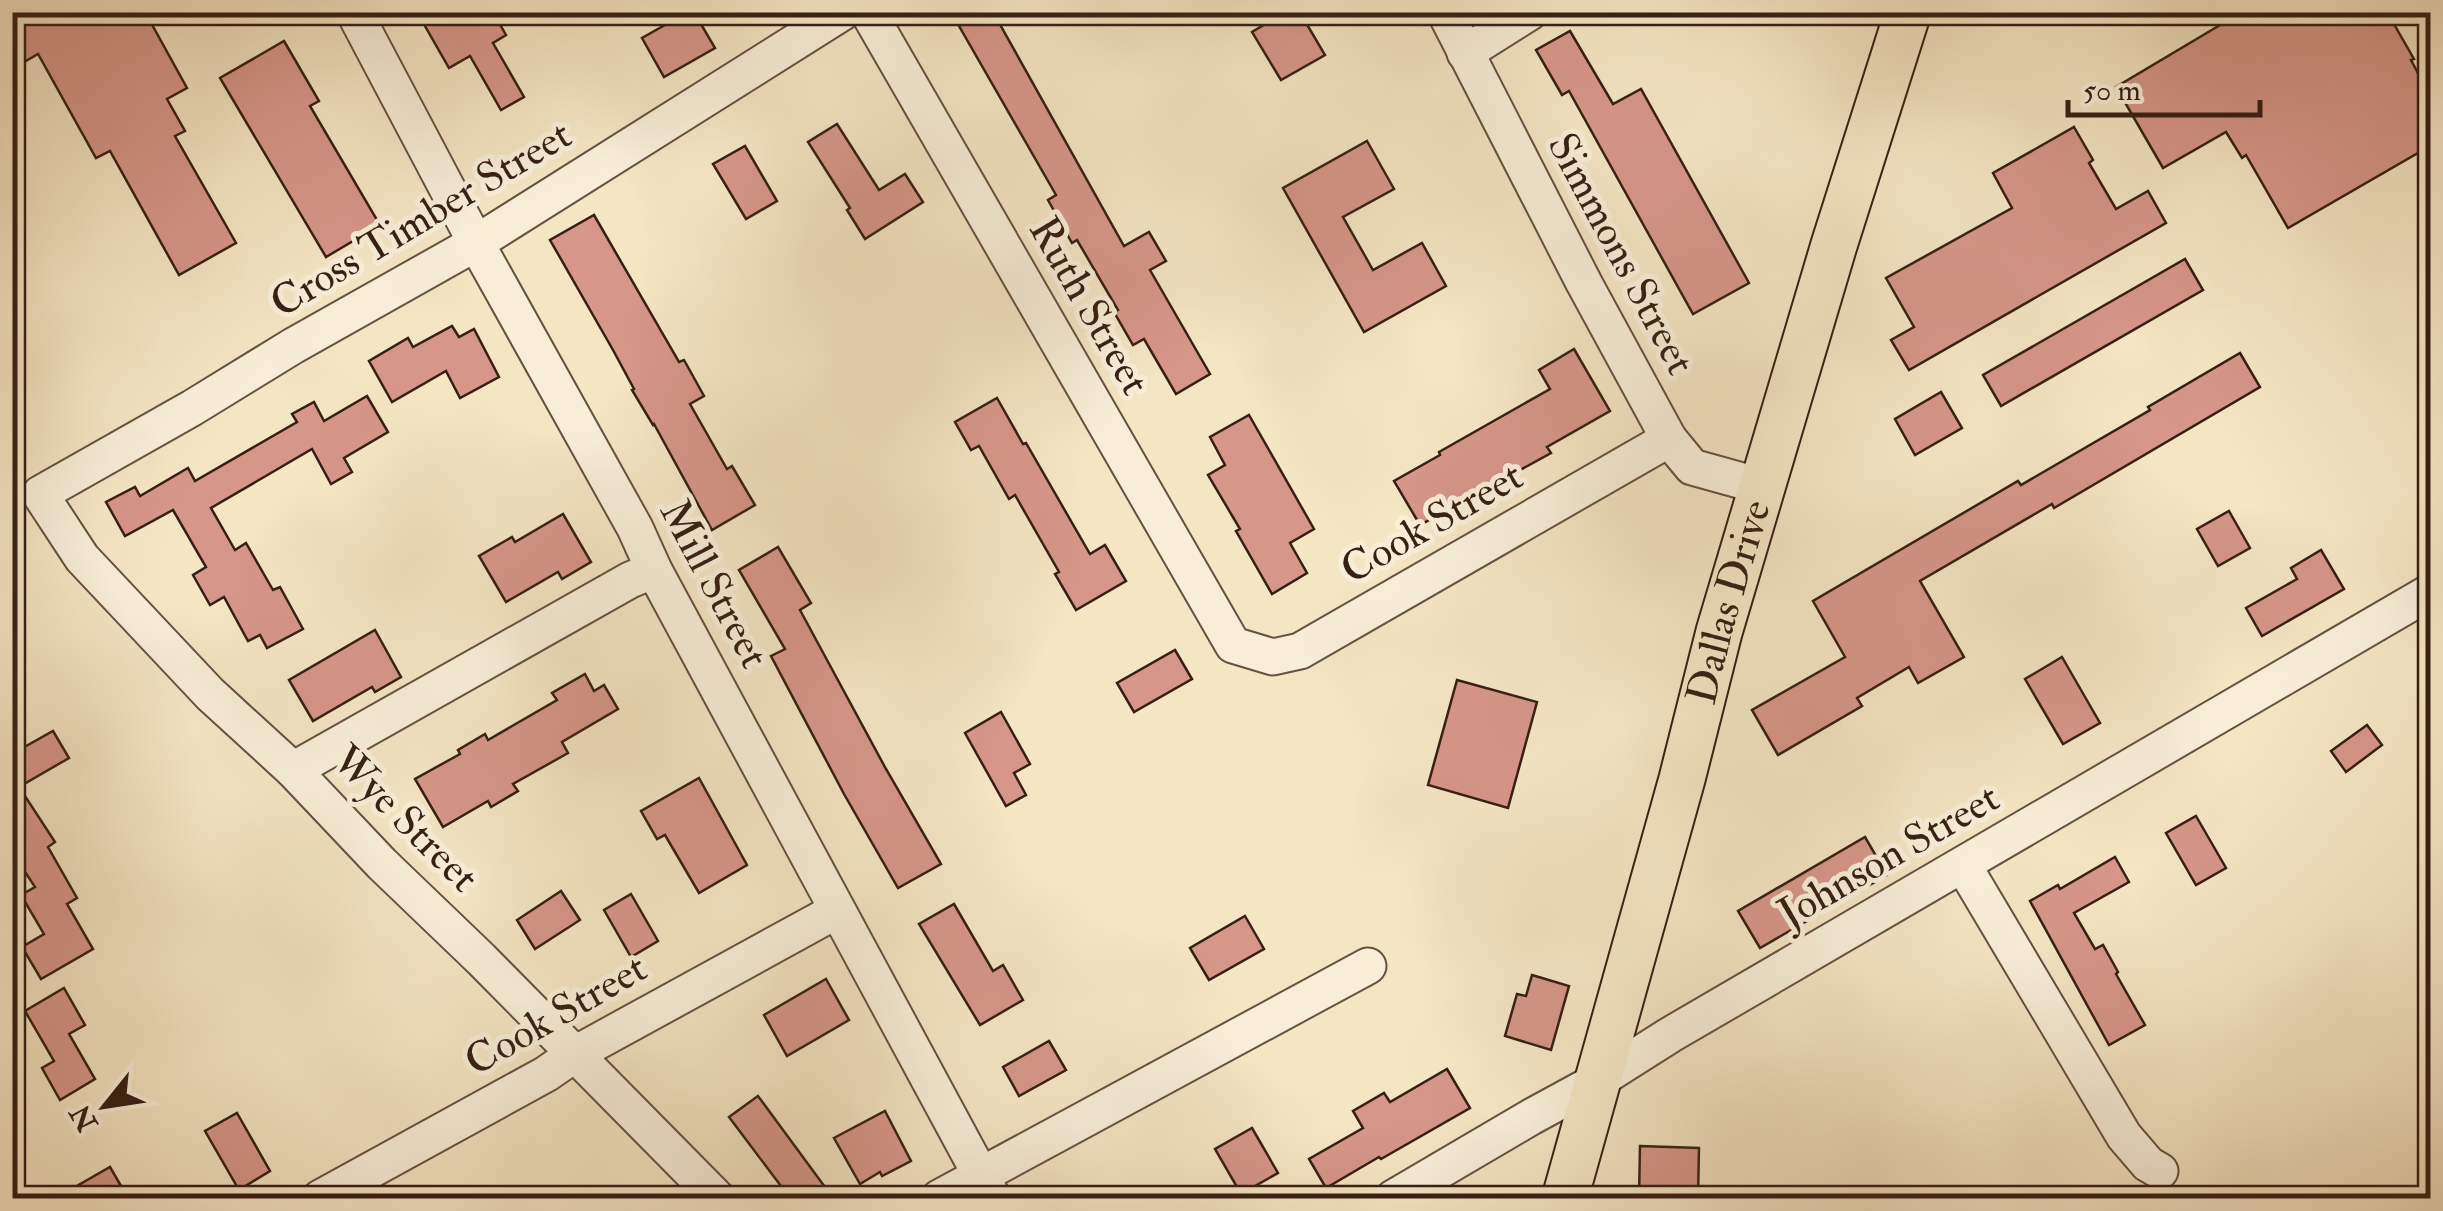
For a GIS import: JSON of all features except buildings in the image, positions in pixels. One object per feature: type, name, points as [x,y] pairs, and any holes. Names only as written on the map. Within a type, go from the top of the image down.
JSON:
[{"type":"main road","name":"Dallas Drive","points":[[1565,1198],[1714,650],[1834,245],[1908,12]]},
{"type":"street","name":"Mill Street","points":[[354,12],[476,243],[635,528],[986,1187]]},
{"type":"street","name":"Cross Timber Street","points":[[40,494],[476,243],[843,12]]},
{"type":"street","name":"Ruth Street","points":[[868,12],[1233,645]]},
{"type":"street","name":"Simmons Street","points":[[1445,12],[1669,439],[1692,467],[1764,487]]},
{"type":"street","points":[[1465,52],[1530,12]]},
{"type":"street","name":"Cook Street","points":[[1233,645],[1274,656],[1300,651],[1669,439]]},
{"type":"street","name":"Wye Street","points":[[40,494],[82,558],[210,694],[293,770],[382,864],[718,1198]]},
{"type":"street","points":[[293,770],[654,570]]},
{"type":"street","name":"Johnson Street","points":[[1393,1198],[2430,592]]},
{"type":"street","points":[[1963,864],[2124,1136],[2148,1164],[2160,1171]]},
{"type":"street","name":"Cook Street","points":[[320,1198],[836,911]]},
{"type":"street","points":[[939,1198],[986,1187],[1014,1159],[1368,966]]}]
